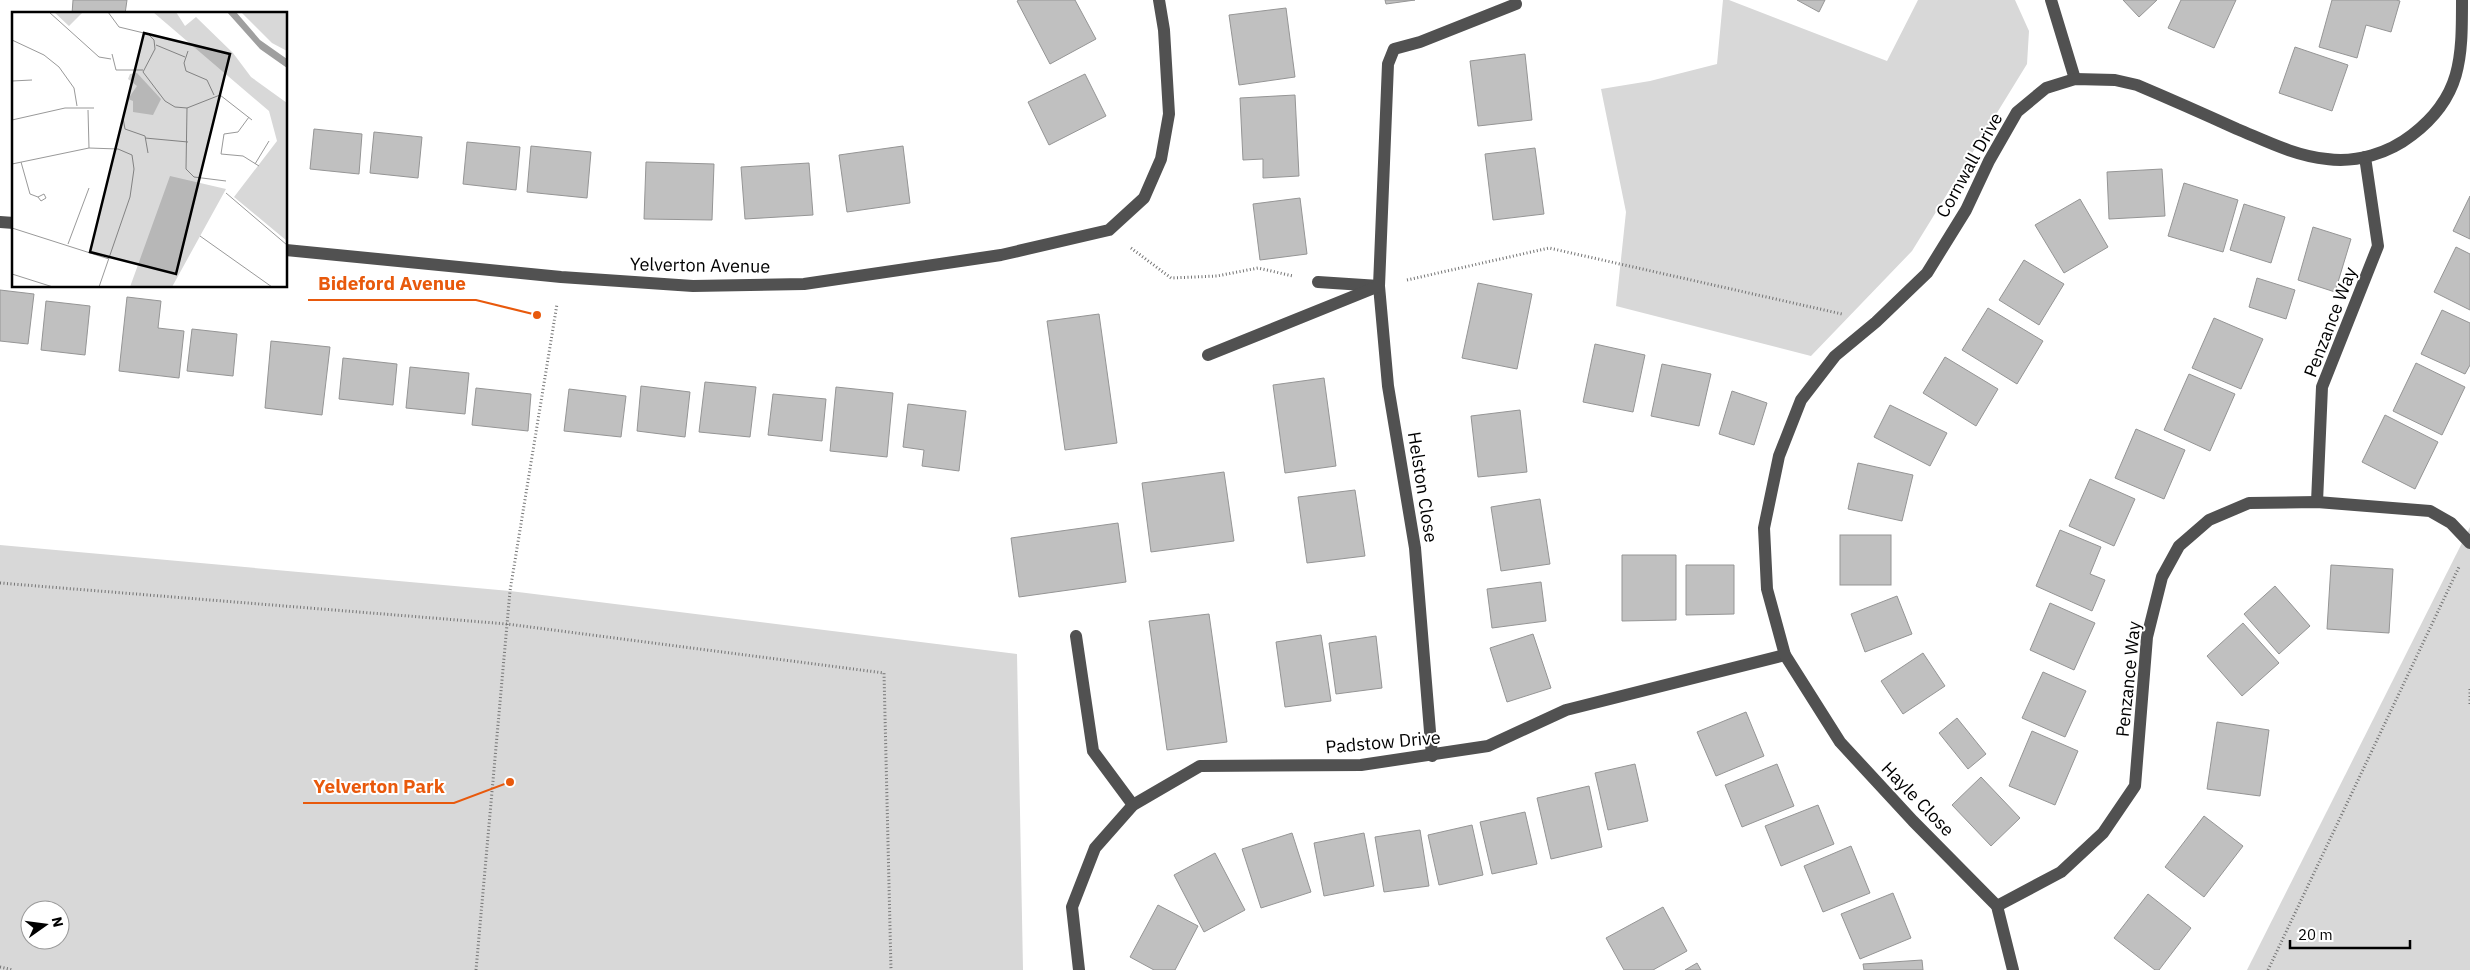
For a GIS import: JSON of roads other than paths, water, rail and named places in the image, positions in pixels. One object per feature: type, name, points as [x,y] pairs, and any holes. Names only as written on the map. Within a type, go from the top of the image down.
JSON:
[{"type":"street","name":"Yelverton Avenue","points":[[288,250],[562,277],[693,286],[804,284],[1001,255],[1109,230],[1144,198],[1161,159],[1170,114],[1164,30],[1159,0]]},
{"type":"street","points":[[2051,0],[2075,79]]},
{"type":"street","name":"Cornwall Drive","points":[[1785,655],[1767,589],[1764,528],[1779,456],[1801,400],[1835,356],[1876,322],[1927,274],[1966,210],[1989,161],[2017,112],[2046,88],[2075,79],[2115,80],[2137,84],[2285,149],[2328,159],[2365,157],[2396,148],[2423,127],[2450,94],[2462,48],[2462,0]]},
{"type":"street","name":"Helston Close","points":[[1432,756],[1415,548],[1388,386],[1379,286],[1388,64],[1394,49],[1420,42],[1516,4]]},
{"type":"street","name":"Penzance Way","points":[[2317,502],[2322,387],[2378,246],[2365,157]]},
{"type":"street","points":[[1318,282],[1379,286]]},
{"type":"street","points":[[1208,355],[1379,286]]},
{"type":"street","name":"Penzance Way","points":[[1997,906],[2062,872],[2103,833],[2135,786],[2147,637],[2162,578],[2179,546],[2209,520],[2249,503],[2317,502],[2430,511],[2451,523],[2470,543]]},
{"type":"street","points":[[1076,636],[1093,751],[1133,805]]},
{"type":"street","name":"Padstow Drive","points":[[1079,970],[1072,907],[1095,848],[1133,805],[1200,766],[1361,765],[1432,756],[1488,746],[1566,710],[1785,655]]},
{"type":"street","name":"Hayle Close","points":[[1785,655],[1840,742],[1997,906],[2014,970]]},
{"type":"place","name":"Bideford Avenue","points":[[537,315]]},
{"type":"place","name":"Yelverton Park","points":[[510,782]]}]
